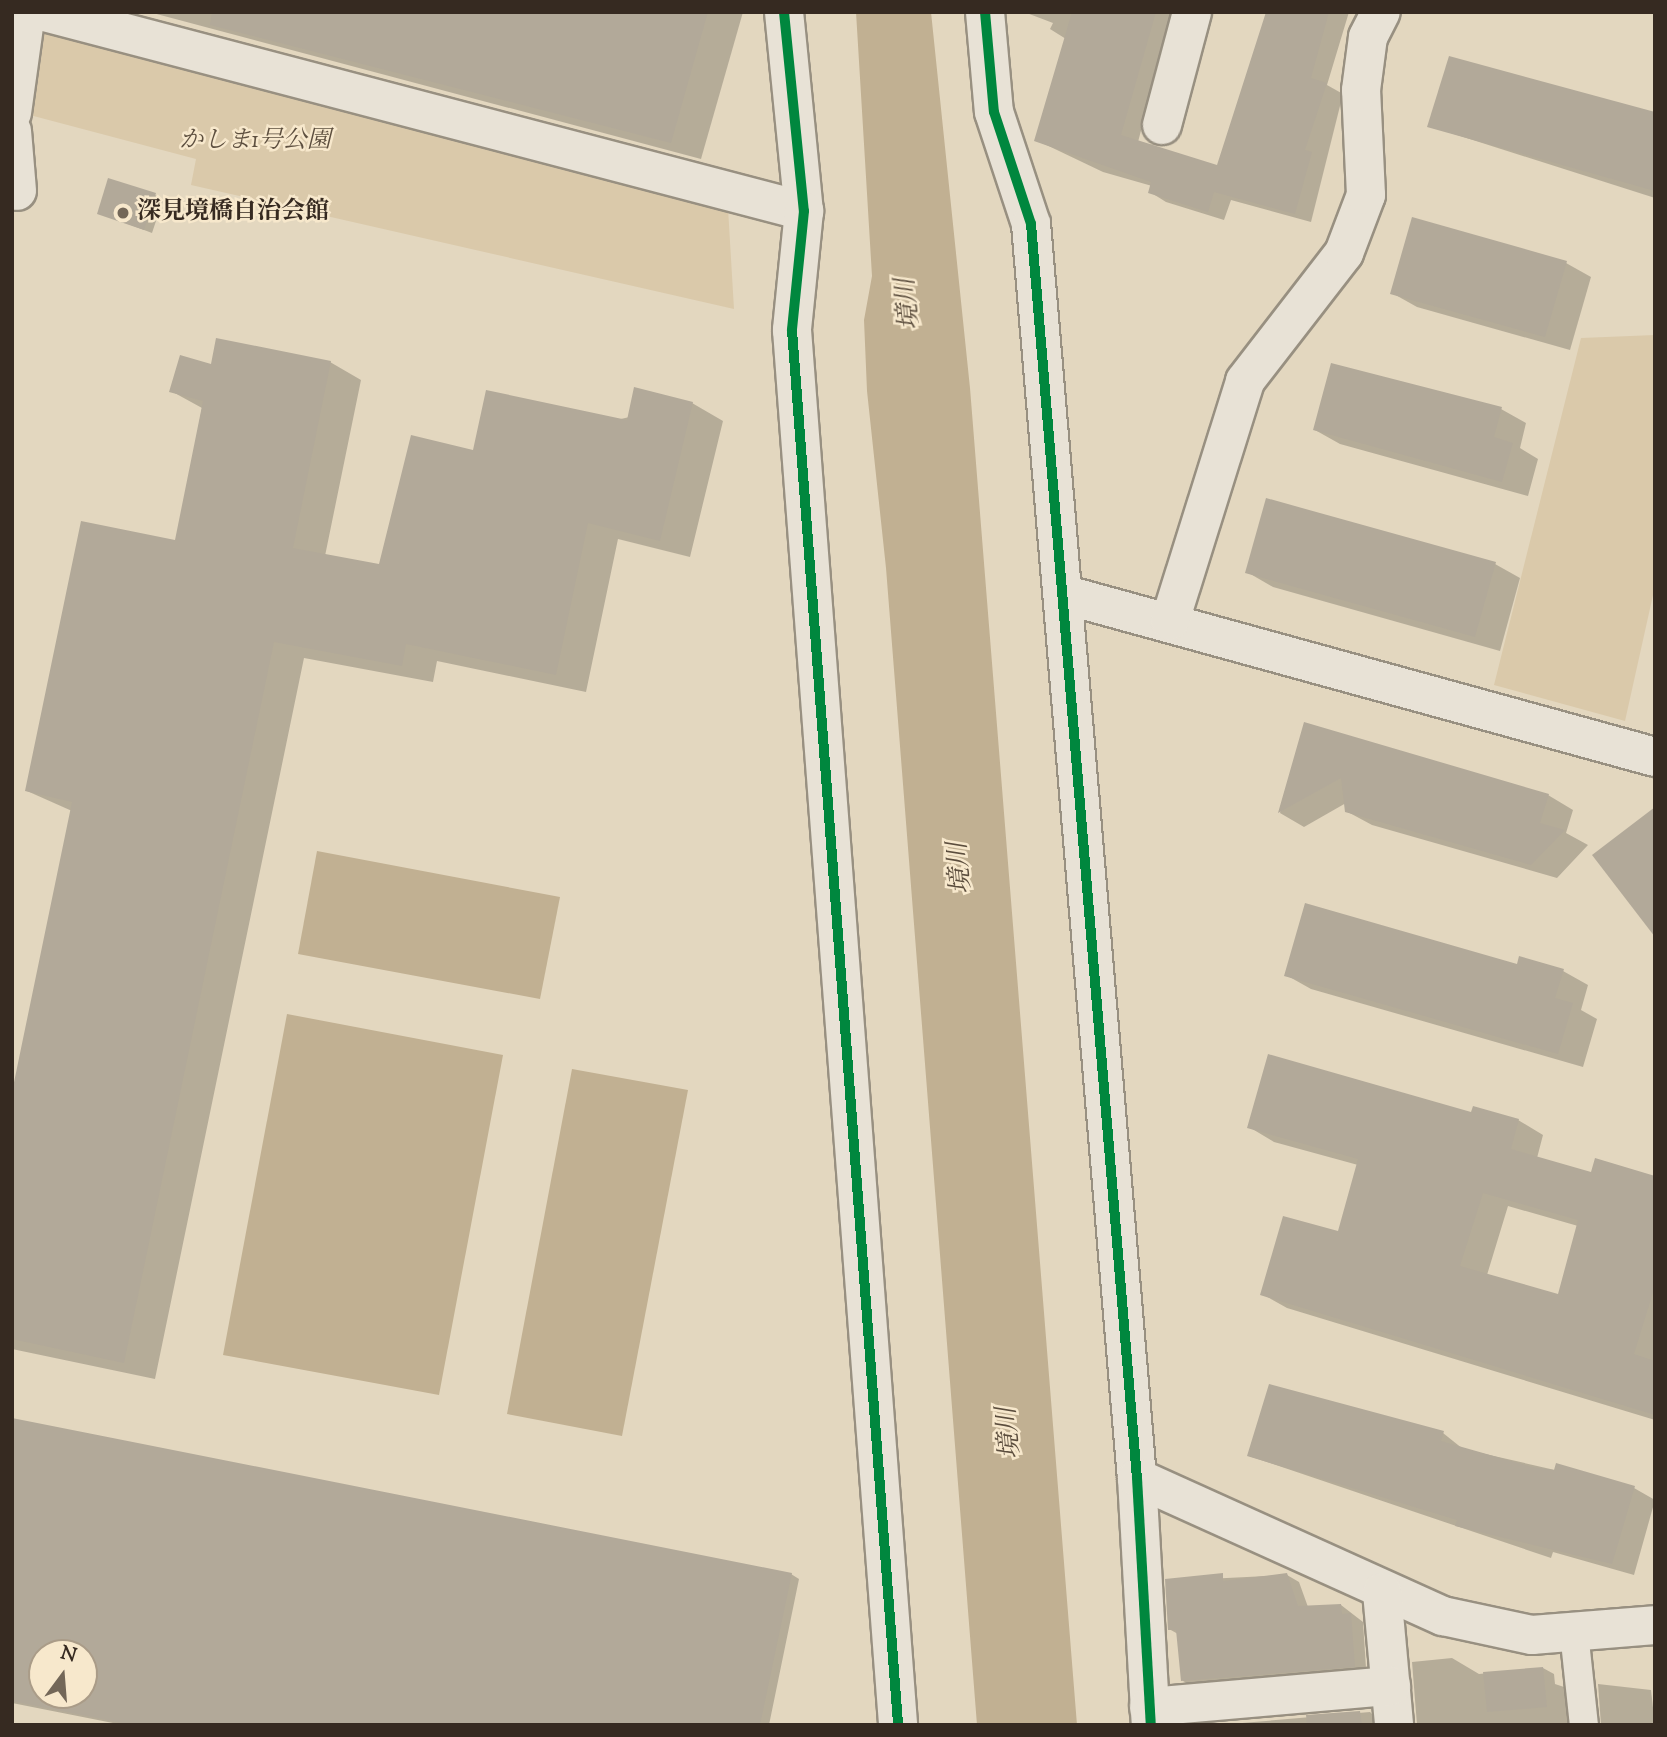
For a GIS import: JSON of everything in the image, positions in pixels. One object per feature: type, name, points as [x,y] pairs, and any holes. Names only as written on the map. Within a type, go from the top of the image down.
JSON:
[{"type":"street","points":[[12,113],[26,12]]},
{"type":"street","points":[[45,12],[804,211]]},
{"type":"street","points":[[784,12],[804,211],[792,330],[898,1725]]},
{"type":"street","points":[[985,12],[994,112],[1031,225],[1054,537],[1066,595],[1137,1478],[1150,1716],[1391,1686]]},
{"type":"street","points":[[1162,125],[1192,12]]},
{"type":"street","points":[[1170,621],[1245,381],[1344,253],[1366,195],[1361,90],[1368,37],[1381,12]]},
{"type":"street","points":[[12,131],[17,191]]},
{"type":"street","points":[[1066,595],[1170,621],[1655,757]]},
{"type":"street","points":[[1137,1478],[1382,1592],[1443,1616],[1532,1635],[1655,1625]]},
{"type":"street","points":[[1382,1592],[1394,1725]]},
{"type":"lane","points":[[1574,1632],[1584,1725]]},
{"type":"green space","name":"かしま1号公園","points":[[38,28],[728,208],[734,309],[191,185],[196,159],[26,114]]},
{"type":"green space","points":[[1655,335],[1655,586],[1625,721],[1494,685],[1581,338]]},
{"type":"water","name":"境川","points":[[856,12],[931,12],[970,388],[1077,1725],[977,1725],[886,568],[867,391],[864,320],[872,276]]},
{"type":"water","points":[[317,851],[560,897],[540,999],[298,954]]},
{"type":"water","points":[[287,1014],[503,1055],[439,1395],[223,1355]]},
{"type":"water","points":[[572,1069],[688,1090],[622,1436],[507,1414]]},
{"type":"building","points":[[212,12],[708,12],[671,143],[210,25]]},
{"type":"building","points":[[1072,12],[1156,12],[1121,135],[1217,165],[1266,12],[1329,12],[1311,78],[1327,83],[1305,150],[1312,152],[1295,214],[1214,192],[1208,212],[1148,193],[1151,182],[1034,141]]},
{"type":"building","points":[[1449,56],[1655,112],[1655,191],[1427,127]]},
{"type":"building","name":"深見境橋自治会館","points":[[108,178],[156,193],[144,230],[97,214]]},
{"type":"building","points":[[1412,217],[1567,261],[1545,337],[1390,294]]},
{"type":"building","points":[[216,338],[331,361],[293,548],[379,564],[411,435],[473,450],[486,390],[627,420],[634,387],[693,402],[660,541],[588,523],[556,675],[406,644],[402,666],[274,642],[124,1363],[12,1339],[12,1092],[72,802],[25,791],[81,521],[175,540],[203,401],[169,392],[180,355],[211,364]]},
{"type":"building","points":[[1331,363],[1502,407],[1494,437],[1513,443],[1502,482],[1313,430]]},
{"type":"building","points":[[1266,498],[1496,562],[1475,637],[1245,573]]},
{"type":"building","points":[[1304,722],[1549,794],[1540,823],[1565,830],[1531,865],[1345,812],[1341,778],[1278,813]]},
{"type":"building","points":[[1655,807],[1655,937],[1592,855]]},
{"type":"building","points":[[1305,903],[1517,964],[1519,956],[1564,969],[1555,998],[1573,1003],[1558,1054],[1284,976]]},
{"type":"building","points":[[1268,1054],[1471,1112],[1473,1106],[1519,1119],[1511,1149],[1591,1172],[1595,1158],[1655,1176],[1655,1286],[1634,1354],[1655,1361],[1655,1415],[1260,1295],[1283,1216],[1338,1231],[1358,1159],[1247,1128]],"holes":[[[1483,1193],[1578,1220],[1558,1294],[1460,1266]]]},
{"type":"building","points":[[1269,1384],[1444,1431],[1441,1441],[1532,1467],[1554,1470],[1556,1463],[1635,1486],[1612,1564],[1455,1526],[1457,1520],[1247,1456]]},
{"type":"building","points":[[12,1418],[792,1573],[760,1725],[132,1725],[52,1709],[98,1709],[98,1639],[28,1639],[28,1704],[12,1701]]},
{"type":"building","points":[[1223,1573],[1223,1581],[1287,1573],[1298,1606],[1341,1604],[1342,1614],[1351,1613],[1355,1667],[1181,1681],[1176,1630],[1168,1630],[1165,1579]]},
{"type":"building","points":[[1543,1667],[1547,1707],[1487,1712],[1483,1672]]},
{"type":"building","points":[[1360,1711],[1362,1725],[1307,1725],[1306,1715]]},
{"type":"cycle path","points":[[784,12],[804,211],[792,330],[898,1725]]},
{"type":"cycle path","points":[[985,12],[994,112],[1031,224],[1137,1478],[1151,1725]]},
{"type":"place","name":"深見境橋自治会館","points":[[123,213]]}]
